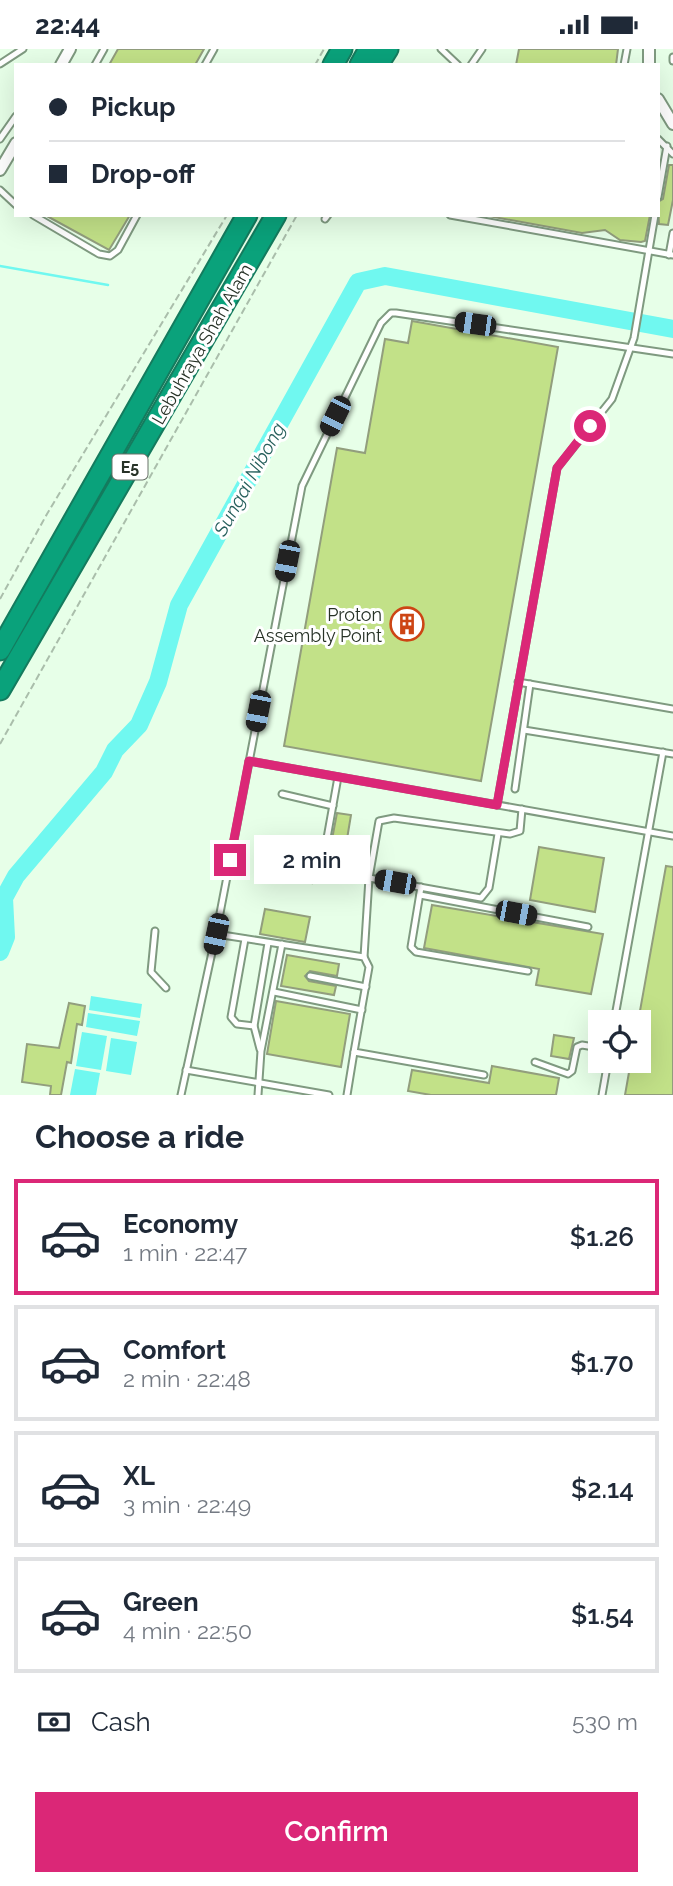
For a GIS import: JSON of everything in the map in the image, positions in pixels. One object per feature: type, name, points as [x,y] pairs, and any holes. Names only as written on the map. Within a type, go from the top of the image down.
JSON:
[{"type":"highway","name":"Lebuhraya Shah Alam","points":[[0,650],[246,217]]},
{"type":"highway","name":"Lebuhraya Shah Alam","points":[[0,690],[275,217]]},
{"type":"highway","points":[[260,245],[281,217]]},
{"type":"highway","points":[[0,644],[15,623]]},
{"type":"street","points":[[660,104],[672,122]]},
{"type":"street","points":[[0,170],[14,146]]},
{"type":"lane","points":[[0,64],[23,49]]},
{"type":"lane","points":[[441,49],[456,63]]},
{"type":"lane","points":[[0,139],[14,119]]},
{"type":"lane","points":[[660,141],[673,154]]},
{"type":"lane","points":[[660,186],[667,146]]},
{"type":"lane","points":[[0,190],[14,203]]},
{"type":"lane","points":[[36,217],[99,254],[110,256],[118,250],[136,217]]},
{"type":"lane","points":[[461,217],[671,255],[673,233]]},
{"type":"lane","points":[[497,805],[557,468],[612,399],[632,347],[655,217]]},
{"type":"lane","points":[[181,1095],[216,934],[302,486],[381,323],[391,313],[396,313],[673,355]]},
{"type":"lane","points":[[518,682],[673,709]]},
{"type":"lane","points":[[515,789],[530,684]]},
{"type":"lane","points":[[523,730],[673,754]]},
{"type":"lane","points":[[616,1010],[663,752]]},
{"type":"lane","points":[[249,761],[673,836]]},
{"type":"lane","points":[[320,877],[338,776]]},
{"type":"lane","points":[[282,794],[333,806]]},
{"type":"lane","points":[[347,1095],[369,967],[364,957],[369,878],[379,821],[382,819],[498,834],[520,831],[522,809]]},
{"type":"lane","points":[[369,878],[481,898],[486,895],[498,834]]},
{"type":"lane","points":[[421,887],[411,947],[415,952],[528,971]]},
{"type":"lane","points":[[419,895],[588,927]]},
{"type":"lane","points":[[155,931],[151,972],[166,988]]},
{"type":"lane","points":[[216,934],[364,957]]},
{"type":"lane","points":[[245,939],[231,1017],[237,1024],[254,1026]]},
{"type":"lane","points":[[261,1051],[254,1026],[268,943]]},
{"type":"lane","points":[[258,1095],[261,1051],[282,944]]},
{"type":"lane","points":[[310,976],[366,987]]},
{"type":"lane","points":[[274,992],[362,1010]]},
{"type":"lane","points":[[535,1062],[568,1074],[572,1071],[577,1047],[588,1046]]},
{"type":"lane","points":[[354,1052],[484,1075]]},
{"type":"lane","points":[[186,1070],[330,1095]]},
{"type":"lane","points":[[602,1095],[606,1073]]},
{"type":"lane","points":[[288,1095],[289,1087]]},
{"type":"path","points":[[0,599],[47,514],[226,217]]},
{"type":"path","points":[[0,744],[296,217]]},
{"type":"water","points":[[91,996],[142,1004],[140,1018],[89,1010]]},
{"type":"water","points":[[88,1013],[140,1021],[137,1036],[86,1027]]},
{"type":"water","points":[[82,1032],[107,1036],[101,1070],[76,1066]]},
{"type":"water","points":[[111,1038],[137,1042],[131,1075],[106,1071]]},
{"type":"water","points":[[75,1069],[100,1073],[96,1095],[70,1095]]},
{"type":"building","points":[[118,49],[204,49],[196,63],[110,63]]},
{"type":"building","points":[[519,49],[618,49],[616,63],[516,63]]},
{"type":"building","points":[[669,165],[673,165],[673,200],[668,225],[659,224],[660,201],[663,199]]},
{"type":"building","points":[[49,217],[129,217],[109,250]]},
{"type":"building","points":[[494,217],[650,217],[645,241],[641,242],[620,240],[605,230],[582,233]]},
{"type":"building","name":"Proton Assembly Point","points":[[412,321],[558,347],[481,781],[284,746],[337,448],[365,453],[385,339],[408,343]]},
{"type":"building","points":[[337,813],[351,815],[344,857],[329,855]]},
{"type":"building","points":[[295,844],[315,847],[312,883],[290,880]]},
{"type":"building","points":[[539,847],[604,858],[595,912],[530,900]]},
{"type":"building","points":[[666,866],[673,867],[673,1095],[625,1095],[629,1073],[651,1073],[651,1010],[640,1010]]},
{"type":"building","points":[[432,905],[603,934],[591,994],[536,985],[539,969],[424,948]]},
{"type":"building","points":[[265,909],[310,917],[305,942],[260,934]]},
{"type":"building","points":[[287,955],[339,964],[337,976],[310,971],[305,976],[309,981],[336,986],[334,995],[281,986]]},
{"type":"building","points":[[276,1001],[350,1014],[341,1067],[267,1054]]},
{"type":"building","points":[[69,1003],[85,1006],[82,1025],[77,1024],[71,1063],[67,1062],[61,1095],[50,1095],[51,1086],[22,1082],[27,1044],[59,1048]]},
{"type":"building","points":[[554,1035],[574,1038],[569,1059],[551,1056]]},
{"type":"building","points":[[492,1066],[559,1078],[556,1095],[431,1095],[408,1091],[412,1070],[489,1083]]},
{"type":"waterway","points":[[0,266],[108,285]]},
{"type":"waterway","name":"Sungai Nibong","points":[[0,952],[6,937],[4,898],[16,876],[104,772],[115,750],[139,725],[158,682],[179,605],[358,282],[385,276],[673,329]]},
{"type":"place","name":"Proton Assembly Point","points":[[407,624]]},
{"type":"route","points":[[230,860],[249,761],[497,805],[557,468],[590,426]]}]
